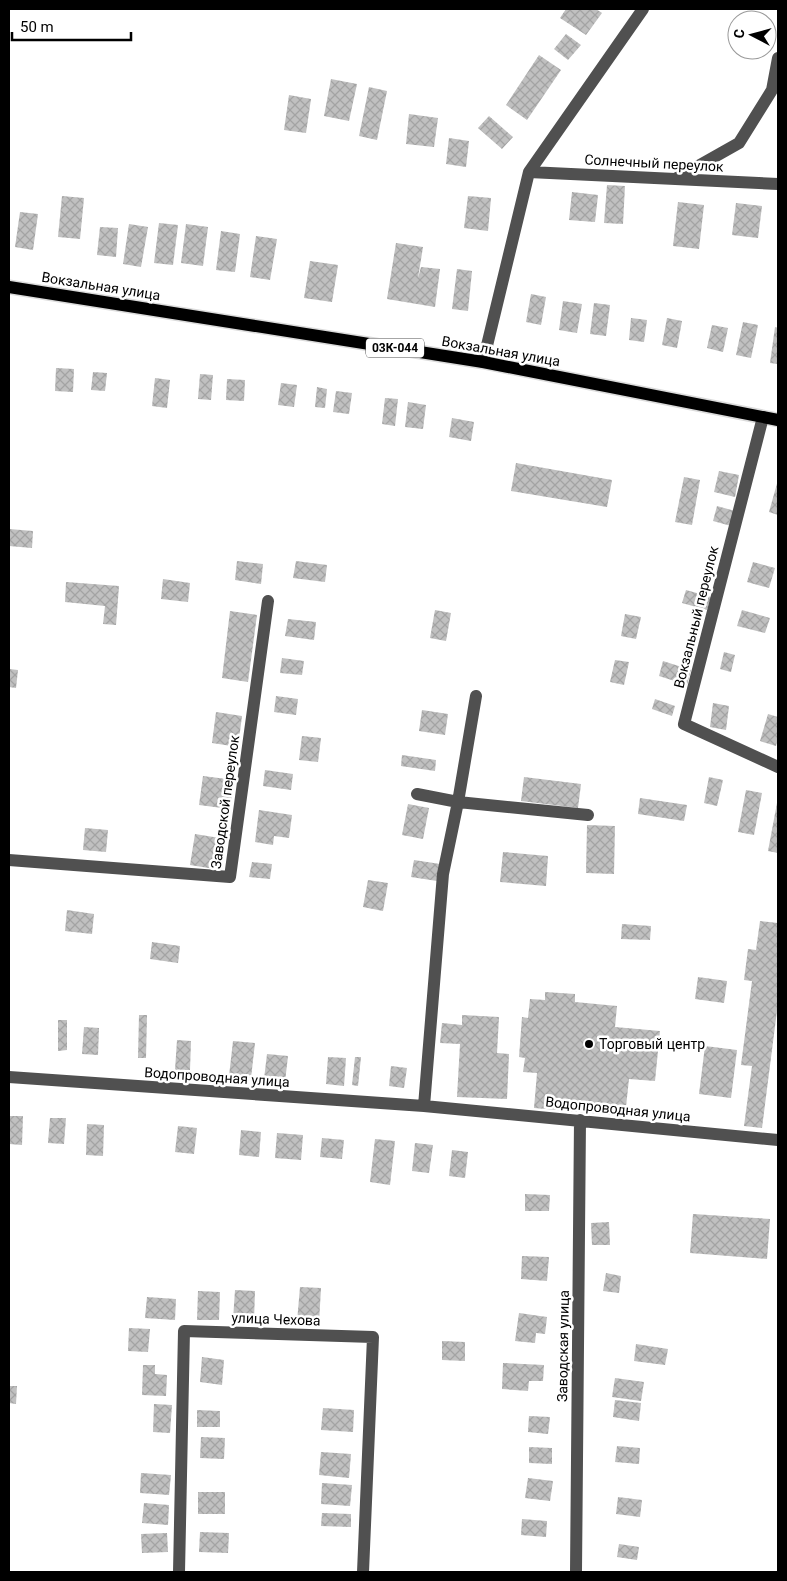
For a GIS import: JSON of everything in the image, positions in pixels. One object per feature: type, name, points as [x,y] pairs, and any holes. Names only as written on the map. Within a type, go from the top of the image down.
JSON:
[{"type":"main road","name":"Вокзальная улица","points":[[9,287],[483,362],[778,420]]},
{"type":"street","points":[[483,362],[529,172],[643,9]]},
{"type":"street","points":[[677,178],[739,143],[772,90],[778,58]]},
{"type":"street","name":"Солнечный переулок","points":[[529,172],[778,184]]},
{"type":"street","name":"Вокзальный переулок","points":[[763,417],[684,724],[778,767]]},
{"type":"street","name":"Заводской переулок","points":[[9,860],[230,877],[268,601]]},
{"type":"street","points":[[424,1106],[443,874],[458,802],[476,696]]},
{"type":"street","points":[[417,794],[458,802],[588,815]]},
{"type":"street","name":"Водопроводная улица","points":[[9,1077],[424,1106],[778,1140]]},
{"type":"street","name":"Заводская улица","points":[[576,1572],[580,1120]]},
{"type":"street","name":"улица Чехова","points":[[179,1572],[184,1330],[373,1338],[363,1572]]},
{"type":"building","points":[[566,9],[596,9],[602,13],[586,35],[560,18]]},
{"type":"building","points":[[566,34],[581,45],[568,60],[554,49]]},
{"type":"building","points":[[539,55],[561,70],[527,120],[506,105]]},
{"type":"building","points":[[331,79],[357,84],[349,121],[324,116]]},
{"type":"building","points":[[369,87],[387,91],[377,140],[359,136]]},
{"type":"building","points":[[289,95],[311,99],[306,133],[284,130]]},
{"type":"building","points":[[409,114],[438,118],[434,147],[406,144]]},
{"type":"building","points":[[489,116],[513,137],[502,149],[478,128]]},
{"type":"building","points":[[449,138],[469,141],[466,167],[446,164]]},
{"type":"building","points":[[607,185],[625,186],[623,224],[604,223]]},
{"type":"building","points":[[572,192],[598,195],[595,222],[569,220]]},
{"type":"building","points":[[62,196],[84,198],[80,239],[58,237]]},
{"type":"building","points":[[468,196],[491,198],[488,231],[464,228]]},
{"type":"building","points":[[678,202],[704,205],[699,249],[673,246]]},
{"type":"building","points":[[736,203],[762,206],[758,238],[732,235]]},
{"type":"building","points":[[20,212],[38,214],[33,250],[15,247]]},
{"type":"building","points":[[159,223],[178,225],[173,265],[154,263]]},
{"type":"building","points":[[129,224],[148,227],[141,267],[123,264]]},
{"type":"building","points":[[186,224],[208,227],[203,266],[181,263]]},
{"type":"building","points":[[100,227],[118,228],[116,257],[97,255]]},
{"type":"building","points":[[221,231],[240,234],[235,272],[216,270]]},
{"type":"building","points":[[256,236],[277,239],[270,280],[250,277]]},
{"type":"building","points":[[396,243],[423,247],[418,278],[421,267],[440,269],[435,307],[387,299]]},
{"type":"building","points":[[310,261],[338,265],[332,302],[304,298]]},
{"type":"building","points":[[457,269],[472,271],[468,311],[452,309]]},
{"type":"building","points":[[531,294],[546,297],[541,325],[526,322]]},
{"type":"building","points":[[563,301],[582,304],[577,333],[559,330]]},
{"type":"building","points":[[594,303],[610,305],[606,336],[590,334]]},
{"type":"building","points":[[631,318],[647,320],[644,342],[629,340]]},
{"type":"building","points":[[667,318],[682,321],[677,348],[662,345]]},
{"type":"building","points":[[743,322],[758,325],[751,358],[736,355]]},
{"type":"building","points":[[712,325],[728,328],[723,352],[707,348]]},
{"type":"building","points":[[775,327],[778,328],[778,364],[770,363]]},
{"type":"building","points":[[56,368],[74,369],[73,392],[55,391]]},
{"type":"building","points":[[93,372],[107,373],[105,391],[91,390]]},
{"type":"building","points":[[200,374],[213,375],[211,400],[198,399]]},
{"type":"building","points":[[155,378],[170,380],[167,408],[152,406]]},
{"type":"building","points":[[227,379],[245,380],[244,401],[226,400]]},
{"type":"building","points":[[281,383],[297,385],[294,407],[278,405]]},
{"type":"building","points":[[317,387],[327,389],[325,408],[315,407]]},
{"type":"building","points":[[336,391],[352,393],[349,414],[333,412]]},
{"type":"building","points":[[385,398],[398,399],[395,426],[382,424]]},
{"type":"building","points":[[408,402],[426,405],[423,429],[405,427]]},
{"type":"building","points":[[452,418],[474,422],[471,441],[449,437]]},
{"type":"building","points":[[516,463],[612,480],[607,507],[511,491]]},
{"type":"building","points":[[719,471],[739,475],[735,497],[714,492]]},
{"type":"building","points":[[684,477],[700,480],[692,525],[675,522]]},
{"type":"building","points":[[778,480],[778,515],[769,512]]},
{"type":"building","points":[[717,506],[735,511],[731,526],[713,521]]},
{"type":"building","points":[[9,529],[33,531],[32,548],[9,546]]},
{"type":"building","points":[[237,561],[263,564],[261,584],[235,580]]},
{"type":"building","points":[[296,561],[327,565],[325,582],[293,578]]},
{"type":"building","points":[[753,562],[775,568],[769,588],[747,582]]},
{"type":"building","points":[[163,579],[190,583],[188,602],[161,599]]},
{"type":"building","points":[[66,582],[119,586],[116,625],[103,624],[105,606],[65,602]]},
{"type":"building","points":[[686,590],[711,597],[707,610],[682,603]]},
{"type":"building","points":[[435,610],[451,613],[446,641],[430,638]]},
{"type":"building","points":[[742,610],[770,618],[765,633],[737,626]]},
{"type":"building","points":[[230,611],[257,615],[248,682],[222,678]]},
{"type":"building","points":[[625,614],[641,617],[636,639],[621,636]]},
{"type":"building","points":[[288,619],[316,622],[314,640],[285,636]]},
{"type":"building","points":[[724,652],[735,655],[731,672],[720,669]]},
{"type":"building","points":[[282,658],[304,661],[302,675],[280,673]]},
{"type":"building","points":[[615,660],[629,662],[624,685],[610,682]]},
{"type":"building","points":[[663,661],[691,670],[687,685],[659,676]]},
{"type":"building","points":[[9,669],[18,670],[16,688],[9,687]]},
{"type":"building","points":[[276,696],[298,699],[296,715],[274,712]]},
{"type":"building","points":[[655,699],[675,706],[672,716],[652,709]]},
{"type":"building","points":[[713,703],[729,706],[726,730],[710,727]]},
{"type":"building","points":[[422,710],[448,714],[445,735],[419,731]]},
{"type":"building","points":[[216,712],[242,716],[238,747],[212,743]]},
{"type":"building","points":[[768,714],[778,717],[776,746],[760,741]]},
{"type":"building","points":[[302,736],[321,738],[318,762],[299,760]]},
{"type":"building","points":[[402,755],[436,760],[435,771],[401,766]]},
{"type":"building","points":[[265,770],[293,774],[291,790],[263,786]]},
{"type":"building","points":[[203,776],[234,780],[230,809],[199,805]]},
{"type":"building","points":[[524,777],[581,784],[578,808],[521,801]]},
{"type":"building","points":[[709,777],[723,780],[717,806],[704,803]]},
{"type":"building","points":[[746,790],[762,793],[754,835],[738,832]]},
{"type":"building","points":[[640,798],[687,805],[684,821],[638,814]]},
{"type":"building","points":[[778,803],[778,853],[768,851]]},
{"type":"building","points":[[408,804],[429,808],[423,839],[402,835]]},
{"type":"building","points":[[259,810],[292,815],[289,838],[274,836],[273,845],[255,842]]},
{"type":"building","points":[[587,825],[615,826],[614,874],[586,873]]},
{"type":"building","points":[[85,828],[108,830],[106,852],[83,850]]},
{"type":"building","points":[[195,834],[226,839],[221,870],[190,865]]},
{"type":"building","points":[[503,852],[548,856],[546,886],[500,882]]},
{"type":"building","points":[[414,860],[440,864],[437,881],[411,877]]},
{"type":"building","points":[[252,862],[272,864],[270,879],[249,877]]},
{"type":"building","points":[[368,880],[388,883],[383,911],[363,907]]},
{"type":"building","points":[[67,910],[94,914],[92,934],[65,931]]},
{"type":"building","points":[[760,921],[778,923],[778,1003],[762,1128],[744,1126],[752,1066],[741,1065],[752,981],[744,980],[748,949],[756,950]]},
{"type":"building","points":[[622,924],[651,926],[650,940],[621,939]]},
{"type":"building","points":[[152,942],[180,946],[178,963],[150,959]]},
{"type":"building","points":[[698,977],[727,981],[724,1003],[695,999]]},
{"type":"building","name":"Торговый центр","points":[[545,992],[575,994],[575,1002],[617,1006],[615,1027],[660,1031],[655,1081],[629,1079],[625,1116],[534,1108],[537,1073],[523,1072],[525,1058],[519,1057],[522,1017],[528,1018],[530,999],[545,1000]]},
{"type":"building","points":[[139,1015],[147,1015],[146,1058],[138,1058]]},
{"type":"building","points":[[462,1015],[499,1017],[497,1053],[509,1054],[507,1099],[457,1097],[460,1044],[440,1043],[442,1023],[462,1025]]},
{"type":"building","points":[[58,1020],[67,1020],[67,1050],[58,1051]]},
{"type":"building","points":[[84,1027],[99,1028],[98,1055],[82,1054]]},
{"type":"building","points":[[177,1040],[191,1041],[190,1070],[175,1070]]},
{"type":"building","points":[[233,1041],[255,1043],[251,1078],[229,1076]]},
{"type":"building","points":[[705,1046],[737,1050],[731,1098],[699,1094]]},
{"type":"building","points":[[267,1054],[288,1056],[285,1082],[264,1079]]},
{"type":"building","points":[[328,1057],[346,1058],[344,1086],[326,1084]]},
{"type":"building","points":[[355,1057],[361,1057],[358,1086],[352,1085]]},
{"type":"building","points":[[391,1066],[407,1068],[404,1088],[389,1086]]},
{"type":"building","points":[[9,1116],[23,1116],[22,1145],[9,1144]]},
{"type":"building","points":[[50,1118],[66,1118],[64,1144],[48,1143]]},
{"type":"building","points":[[87,1124],[104,1125],[103,1156],[86,1155]]},
{"type":"building","points":[[178,1126],[197,1128],[194,1154],[175,1152]]},
{"type":"building","points":[[241,1130],[261,1132],[259,1157],[239,1155]]},
{"type":"building","points":[[277,1133],[303,1135],[301,1160],[275,1158]]},
{"type":"building","points":[[322,1138],[344,1140],[342,1159],[320,1157]]},
{"type":"building","points":[[375,1139],[395,1141],[390,1185],[370,1182]]},
{"type":"building","points":[[415,1143],[433,1145],[429,1173],[412,1171]]},
{"type":"building","points":[[452,1150],[468,1152],[465,1178],[449,1176]]},
{"type":"building","points":[[525,1194],[550,1195],[549,1211],[525,1211]]},
{"type":"building","points":[[693,1214],[770,1219],[767,1259],[690,1253]]},
{"type":"building","points":[[609,1222],[610,1245],[592,1245],[591,1223]]},
{"type":"building","points":[[522,1256],[549,1257],[547,1281],[521,1279]]},
{"type":"building","points":[[606,1273],[621,1276],[619,1293],[603,1291]]},
{"type":"building","points":[[300,1287],[321,1288],[319,1323],[297,1322]]},
{"type":"building","points":[[235,1290],[255,1291],[254,1321],[233,1320]]},
{"type":"building","points":[[198,1291],[220,1292],[219,1320],[197,1320]]},
{"type":"building","points":[[147,1297],[176,1299],[175,1320],[145,1318]]},
{"type":"building","points":[[519,1313],[547,1317],[545,1334],[536,1333],[535,1343],[515,1341]]},
{"type":"building","points":[[129,1328],[150,1329],[148,1352],[128,1351]]},
{"type":"building","points":[[442,1341],[465,1342],[465,1361],[442,1360]]},
{"type":"building","points":[[636,1344],[668,1349],[665,1365],[634,1361]]},
{"type":"building","points":[[202,1357],[224,1360],[222,1385],[200,1382]]},
{"type":"building","points":[[503,1363],[544,1365],[543,1381],[529,1381],[528,1391],[502,1389]]},
{"type":"building","points":[[143,1365],[155,1365],[155,1374],[167,1375],[166,1396],[142,1395]]},
{"type":"building","points":[[615,1378],[644,1382],[641,1401],[612,1397]]},
{"type":"building","points":[[9,1386],[17,1386],[16,1404],[9,1403]]},
{"type":"building","points":[[615,1400],[641,1403],[639,1421],[613,1417]]},
{"type":"building","points":[[154,1404],[172,1405],[170,1433],[153,1432]]},
{"type":"building","points":[[323,1408],[354,1410],[353,1432],[321,1430]]},
{"type":"building","points":[[197,1410],[220,1411],[220,1427],[197,1427]]},
{"type":"building","points":[[529,1416],[550,1417],[548,1434],[528,1432]]},
{"type":"building","points":[[201,1437],[225,1438],[224,1459],[200,1458]]},
{"type":"building","points":[[617,1446],[640,1448],[639,1464],[615,1462]]},
{"type":"building","points":[[529,1447],[552,1448],[552,1464],[529,1463]]},
{"type":"building","points":[[321,1452],[351,1454],[349,1478],[319,1475]]},
{"type":"building","points":[[141,1473],[171,1475],[169,1495],[140,1493]]},
{"type":"building","points":[[528,1478],[553,1481],[550,1501],[525,1498]]},
{"type":"building","points":[[322,1483],[352,1485],[350,1506],[321,1504]]},
{"type":"building","points":[[198,1492],[225,1492],[225,1514],[198,1514]]},
{"type":"building","points":[[618,1497],[642,1500],[640,1517],[616,1514]]},
{"type":"building","points":[[144,1503],[169,1505],[168,1525],[142,1523]]},
{"type":"building","points":[[322,1513],[351,1514],[351,1527],[321,1526]]},
{"type":"building","points":[[522,1519],[547,1521],[546,1537],[521,1535]]},
{"type":"building","points":[[200,1532],[229,1533],[228,1553],[199,1552]]},
{"type":"building","points":[[167,1533],[168,1552],[142,1553],[141,1534]]},
{"type":"building","points":[[619,1544],[639,1547],[637,1560],[617,1557]]},
{"type":"place","name":"Торговый центр","points":[[589,1044]]}]
